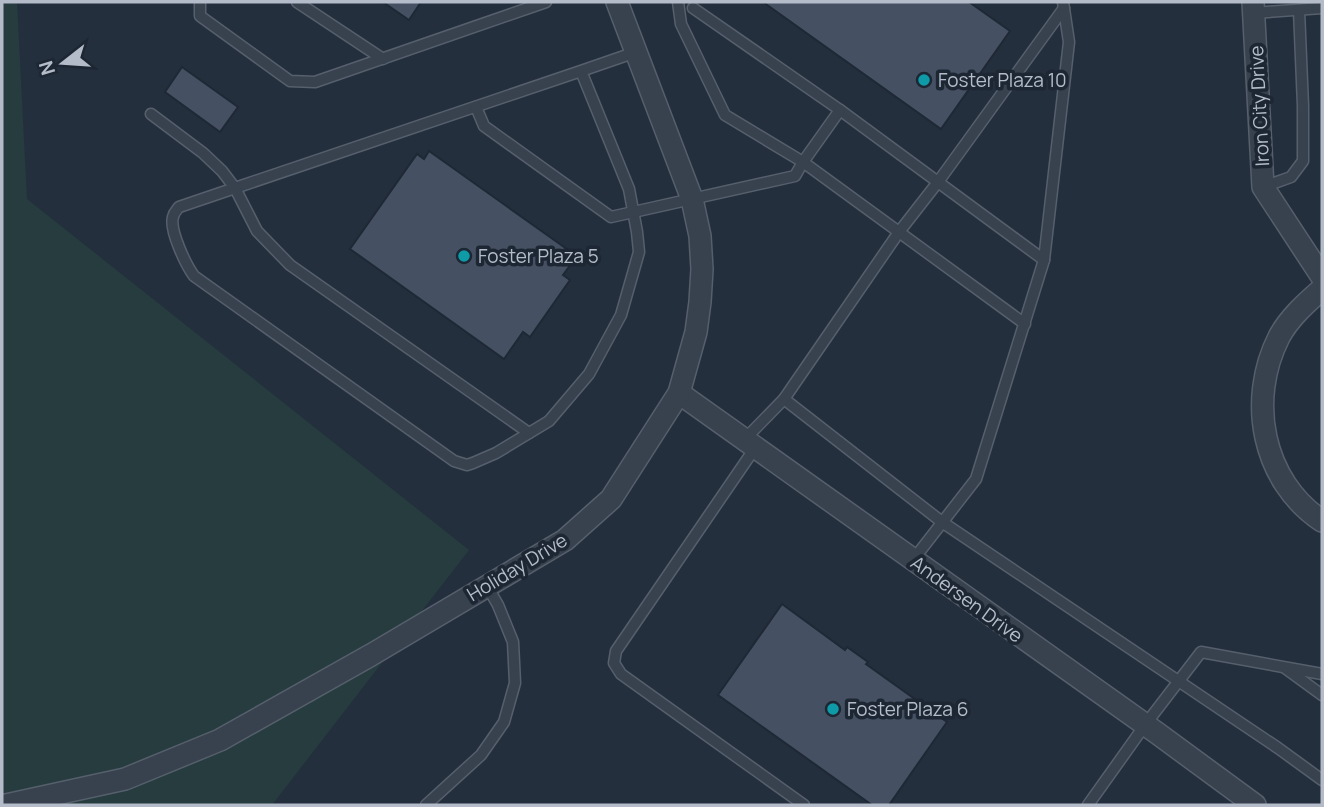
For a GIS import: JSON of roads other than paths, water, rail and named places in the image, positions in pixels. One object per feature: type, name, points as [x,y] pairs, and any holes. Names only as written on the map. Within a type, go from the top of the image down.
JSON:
[{"type":"street","name":"Holiday Drive","points":[[6,805],[125,779],[220,740],[371,655],[565,540],[611,499],[679,393],[696,332],[701,302],[702,269],[700,236],[692,199],[617,2]]},
{"type":"street","name":"Iron City Drive","points":[[1253,7],[1263,187],[1322,277]]},
{"type":"street","points":[[1322,289],[1301,307],[1280,335],[1267,364],[1261,398],[1264,432],[1273,462],[1289,489],[1322,521]]},
{"type":"street","name":"Andersen Drive","points":[[679,393],[1255,805]]},
{"type":"lane","points":[[200,2],[201,16],[290,81],[315,82],[546,2]]},
{"type":"lane","points":[[297,2],[383,59]]},
{"type":"lane","points":[[678,2],[681,24],[725,115],[803,162],[1025,324]]},
{"type":"lane","points":[[681,24],[695,5],[1044,260]]},
{"type":"lane","points":[[804,805],[621,674],[614,663],[616,651],[750,444],[1063,5]]},
{"type":"lane","points":[[913,560],[976,479],[1044,260],[1069,42],[1063,5]]},
{"type":"lane","points":[[1253,7],[1299,10],[1322,8]]},
{"type":"lane","points":[[1263,187],[1291,177],[1303,161],[1299,10]]},
{"type":"lane","points":[[581,71],[629,189],[639,252],[621,315],[589,374],[549,421],[496,453],[473,463],[460,464],[194,276],[184,263],[172,222],[179,207],[636,52]]},
{"type":"lane","points":[[476,107],[484,126],[611,217],[795,176],[840,110]]},
{"type":"lane","points":[[151,114],[203,153],[222,171],[235,188],[257,231],[290,265],[528,433]]},
{"type":"lane","points":[[784,398],[942,522],[1180,681],[1322,780]]},
{"type":"lane","points":[[426,805],[481,754],[504,722],[515,683],[513,642],[487,586]]},
{"type":"lane","points":[[1088,805],[1201,652],[1322,674]]},
{"type":"lane","points":[[1283,667],[1322,695]]},
{"type":"place","name":"Foster Plaza 10","points":[[924,80]]},
{"type":"place","name":"Foster Plaza 5","points":[[464,256]]},
{"type":"place","name":"Foster Plaza 6","points":[[833,709]]}]
